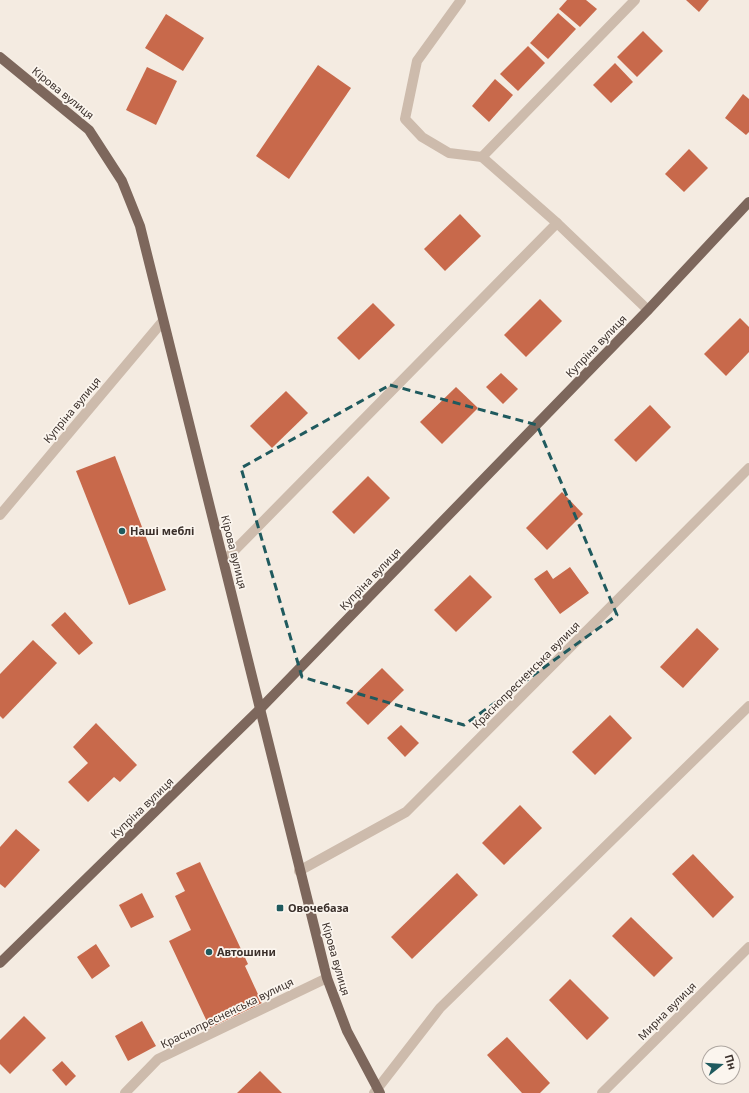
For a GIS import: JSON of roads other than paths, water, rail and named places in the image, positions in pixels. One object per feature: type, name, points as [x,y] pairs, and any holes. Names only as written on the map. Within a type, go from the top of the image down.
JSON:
[{"type":"main road","name":"Кірова вулиця","points":[[0,57],[89,130],[122,181],[140,226],[224,561],[299,871],[327,978],[347,1031],[377,1092]]},
{"type":"main road","name":"Купріна вулиця","points":[[0,963],[260,709],[648,310],[749,202]]},
{"type":"street","points":[[461,0],[417,61],[405,118],[422,137],[449,153],[482,157],[557,223],[648,310]]},
{"type":"street","points":[[482,157],[635,0]]},
{"type":"street","points":[[224,561],[557,223]]},
{"type":"street","name":"Купріна вулиця","points":[[0,515],[163,320]]},
{"type":"street","name":"Краснопресненська вулиця","points":[[299,871],[406,812],[749,468]]},
{"type":"street","points":[[377,1092],[440,1008],[749,706]]},
{"type":"street","name":"Мирна вулиця","points":[[602,1093],[749,947]]},
{"type":"street","name":"Краснопресненська вулиця","points":[[125,1093],[158,1059],[327,978]]},
{"type":"place","name":"Наші меблі","points":[[122,531]]},
{"type":"place","name":"Овочебаза","points":[[280,908]]},
{"type":"place","name":"Автошини","points":[[209,952]]}]
